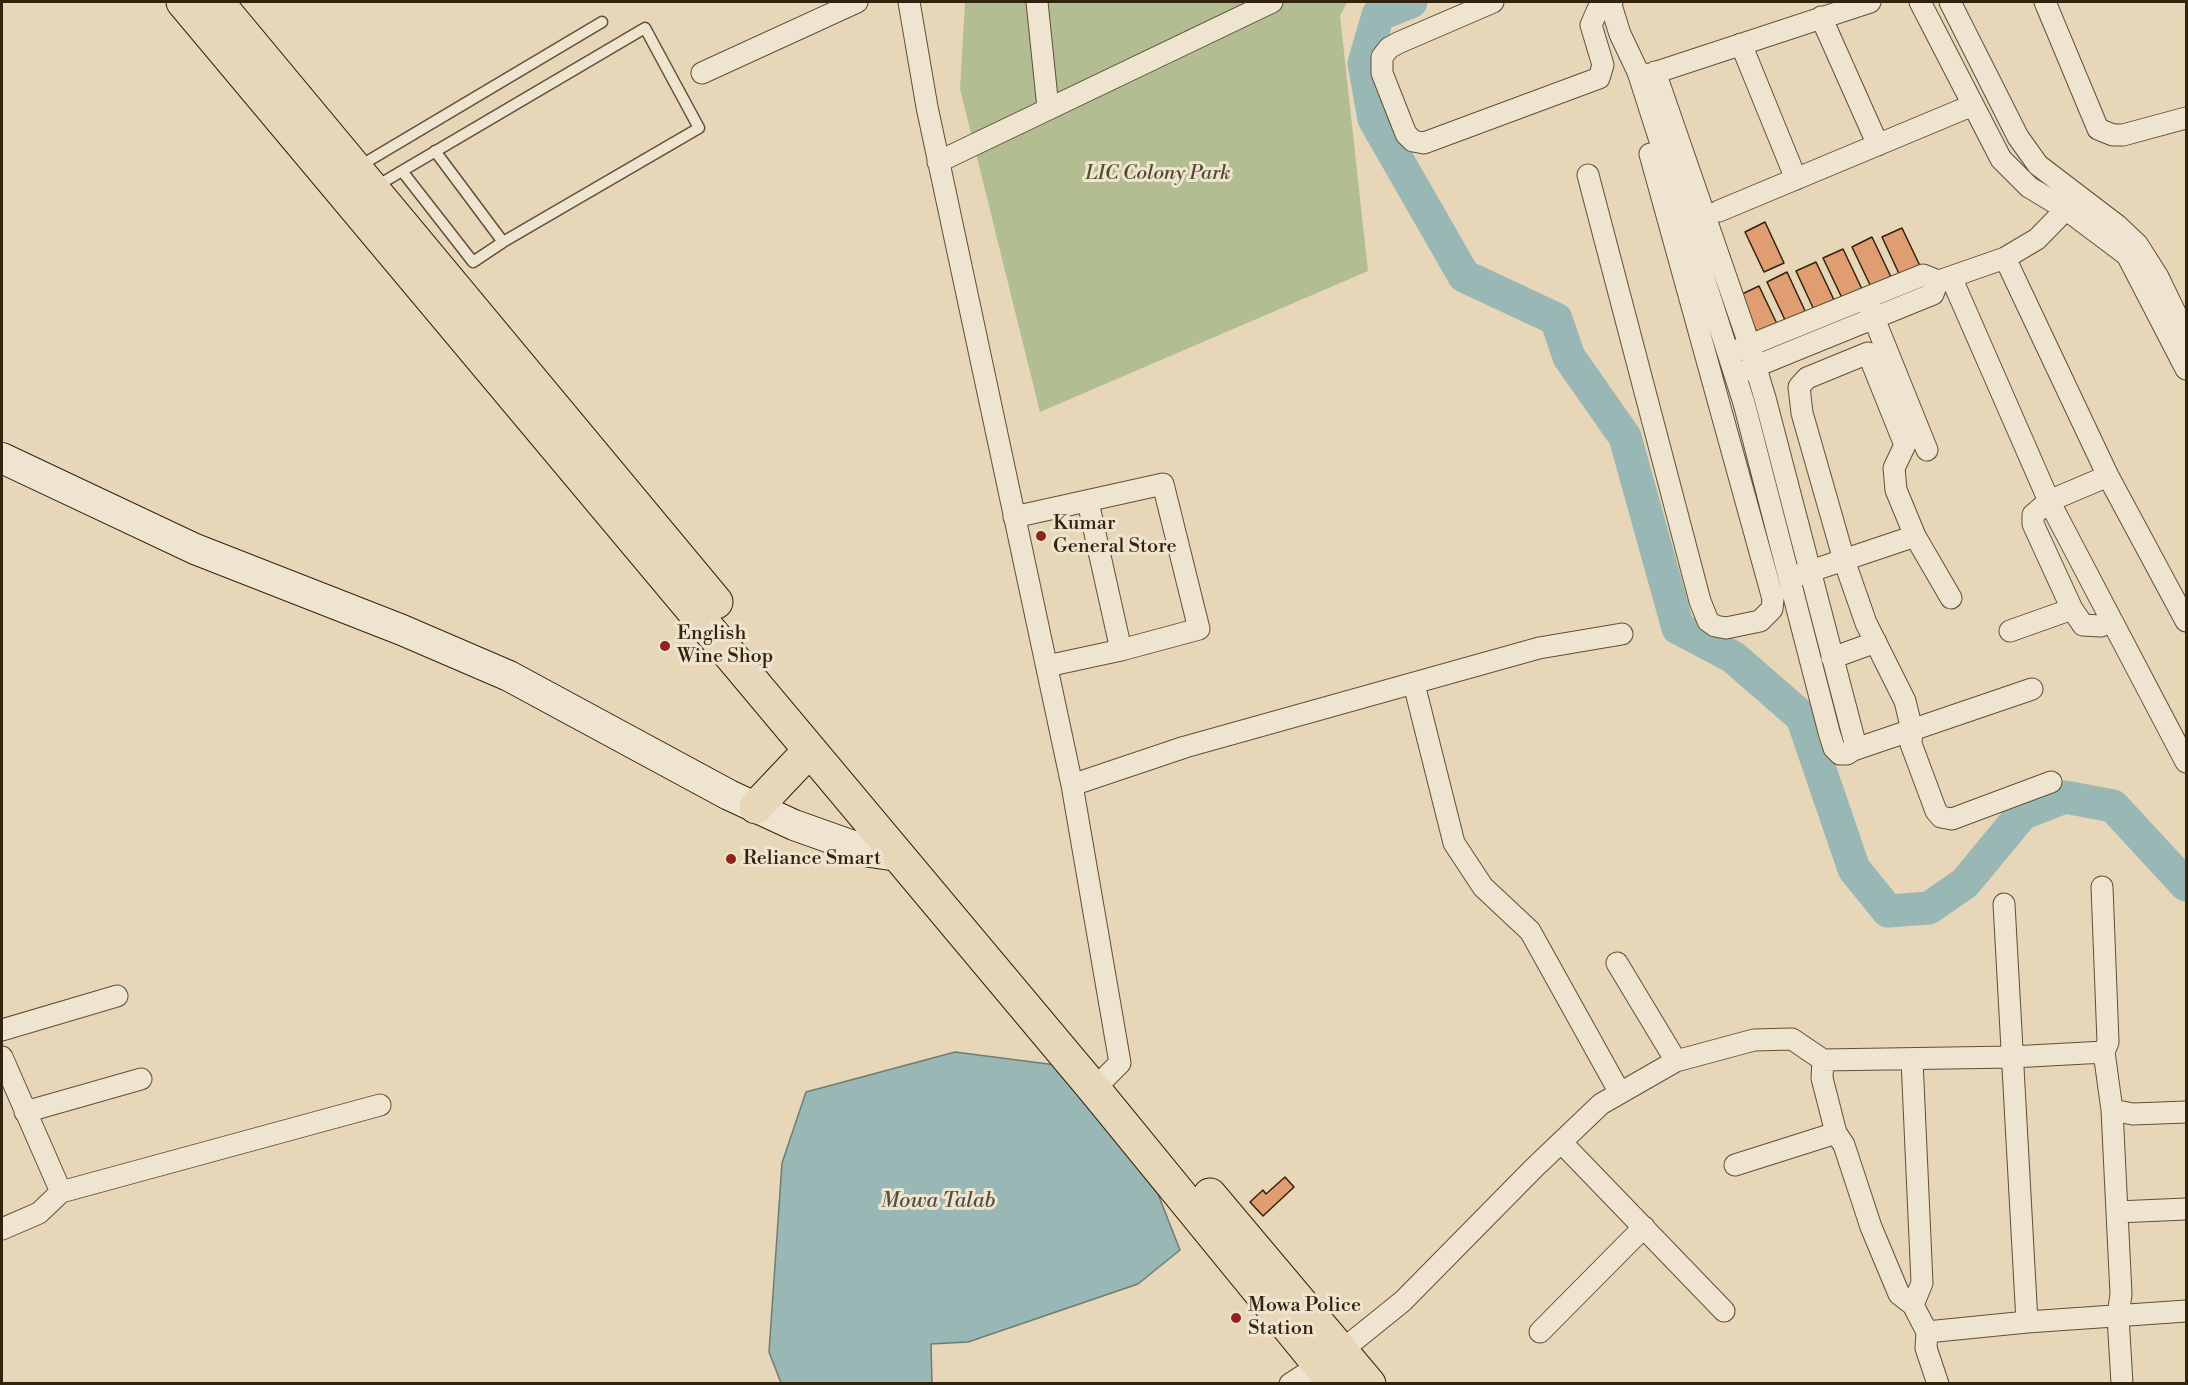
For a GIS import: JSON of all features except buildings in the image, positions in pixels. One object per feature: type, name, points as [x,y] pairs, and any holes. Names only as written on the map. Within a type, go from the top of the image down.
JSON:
[{"type":"highway","points":[[183,2],[898,855],[1101,1082]]},
{"type":"highway","points":[[217,2],[364,178],[1332,1366],[1369,1383]]},
{"type":"highway","points":[[756,807],[810,750]]},
{"type":"street","points":[[702,73],[857,2]]},
{"type":"street","points":[[909,2],[938,162],[1072,785],[1120,1063],[1101,1082]]},
{"type":"street","points":[[1037,2],[1048,108]]},
{"type":"street","points":[[938,162],[1272,2]]},
{"type":"street","points":[[1493,2],[1398,43],[1389,48],[1382,57],[1382,72],[1406,134],[1413,141],[1424,143],[1599,78],[1603,65],[1591,25],[1598,9],[1611,2],[1620,34],[1646,72],[1749,345],[1855,742],[1853,750]]},
{"type":"street","points":[[1646,72],[1870,2]]},
{"type":"street","points":[[1920,2],[2001,159],[2029,187],[2073,202]]},
{"type":"street","points":[[1950,2],[2018,137],[2038,165],[2127,255],[2179,324],[2187,369]]},
{"type":"street","points":[[2045,2],[2098,129],[2113,135],[2123,135],[2187,118]]},
{"type":"street","points":[[1821,18],[1878,144]]},
{"type":"street","points":[[1741,44],[1796,179]]},
{"type":"street","points":[[1646,72],[1732,364],[1834,748],[1840,754],[1847,754],[2032,689]]},
{"type":"street","points":[[1719,211],[1973,105]]},
{"type":"street","points":[[1588,175],[1700,601],[1708,621],[1726,628],[1766,617],[1772,609],[1773,599],[1650,154]]},
{"type":"street","points":[[1732,364],[1749,345],[1923,275],[1945,279],[2005,258],[2037,239],[2073,202]]},
{"type":"street","points":[[2005,258],[2108,476],[2187,621]]},
{"type":"street","points":[[1710,371],[1732,364],[1755,366],[1933,294],[1945,279]]},
{"type":"street","points":[[1945,279],[2049,501],[2112,621],[2180,732],[2187,762]]},
{"type":"street","points":[[1866,298],[1927,450]]},
{"type":"street","points":[[1951,598],[1915,536],[1896,490],[1894,468],[1905,445],[1868,354],[1807,378],[1799,387],[1802,413],[1844,560],[1876,642],[1905,701],[1912,730],[1911,744],[1936,810],[1945,819],[2051,782]]},
{"type":"street","points":[[1756,451],[1777,446]]},
{"type":"street","points":[[2,458],[195,549],[402,630],[509,676],[794,825],[870,852],[898,855]]},
{"type":"street","points":[[2108,476],[2049,501],[2033,515],[2032,524],[2072,609],[2083,625],[2101,626],[2112,621]]},
{"type":"street","points":[[1014,517],[1163,484],[1199,629],[1121,650],[1047,666]]},
{"type":"street","points":[[1088,502],[1121,650]]},
{"type":"street","points":[[1773,516],[1794,511]]},
{"type":"street","points":[[1789,578],[1915,536]]},
{"type":"street","points":[[2010,631],[2072,609]]},
{"type":"street","points":[[1072,785],[1196,744],[1539,648],[1622,634]]},
{"type":"street","points":[[1832,658],[1876,642]]},
{"type":"street","points":[[1414,684],[1454,843],[1483,887],[1530,931],[1620,1093]]},
{"type":"street","points":[[2102,888],[2108,1041],[2104,1052],[2112,1110],[2121,1294],[2118,1316],[2122,1383]]},
{"type":"street","points":[[2004,904],[2027,1322]]},
{"type":"street","points":[[1617,963],[1676,1061]]},
{"type":"street","points":[[2,1030],[117,996]]},
{"type":"street","points":[[1290,1383],[1332,1366],[1403,1301],[1601,1104],[1676,1061],[1754,1040],[1792,1039],[1823,1060],[1912,1060],[2104,1052]]},
{"type":"street","points":[[2,1057],[61,1192]]},
{"type":"street","points":[[1823,1060],[1822,1078],[1836,1133],[1844,1145],[1871,1227],[1899,1294],[1913,1305],[1927,1332],[1926,1348],[1938,1383]]},
{"type":"street","points":[[1912,1060],[1922,1283],[1913,1305]]},
{"type":"street","points":[[25,1112],[141,1079]]},
{"type":"street","points":[[2,1228],[39,1213],[61,1192],[380,1105]]},
{"type":"street","points":[[2112,1110],[2133,1114],[2187,1112]]},
{"type":"street","points":[[1735,1165],[1836,1133]]},
{"type":"street","points":[[1561,1142],[1724,1311]]},
{"type":"street","points":[[2117,1212],[2187,1209]]},
{"type":"street","points":[[1540,1332],[1644,1227]]},
{"type":"street","points":[[1927,1332],[2027,1322],[2187,1311]]},
{"type":"lane","points":[[364,178],[602,22]]},
{"type":"lane","points":[[364,178],[402,171],[645,28],[699,128],[503,242],[473,262],[402,171]]},
{"type":"lane","points":[[435,151],[503,242]]},
{"type":"green space","name":"LIC Colony Park","points":[[965,2],[1347,2],[1340,16],[1368,271],[1040,412],[960,89]]},
{"type":"water","name":"Mowa Talab","points":[[955,1052],[1056,1065],[1158,1194],[1180,1250],[1138,1284],[968,1342],[931,1344],[932,1383],[781,1383],[769,1352],[782,1163],[806,1092]]},
{"type":"waterway","points":[[1411,2],[1378,15],[1364,63],[1374,119],[1464,276],[1556,319],[1569,357],[1625,437],[1678,628],[1733,657],[1802,717],[1854,869],[1888,911],[1929,908],[1965,883],[2022,814],[2065,797],[2113,806],[2186,885]]},
{"type":"place","name":"Kumar General Store","points":[[1041,536]]},
{"type":"place","name":"English Wine Shop","points":[[665,646]]},
{"type":"place","name":"Reliance Smart","points":[[731,859]]},
{"type":"place","name":"Mowa Police Station","points":[[1236,1318]]}]
